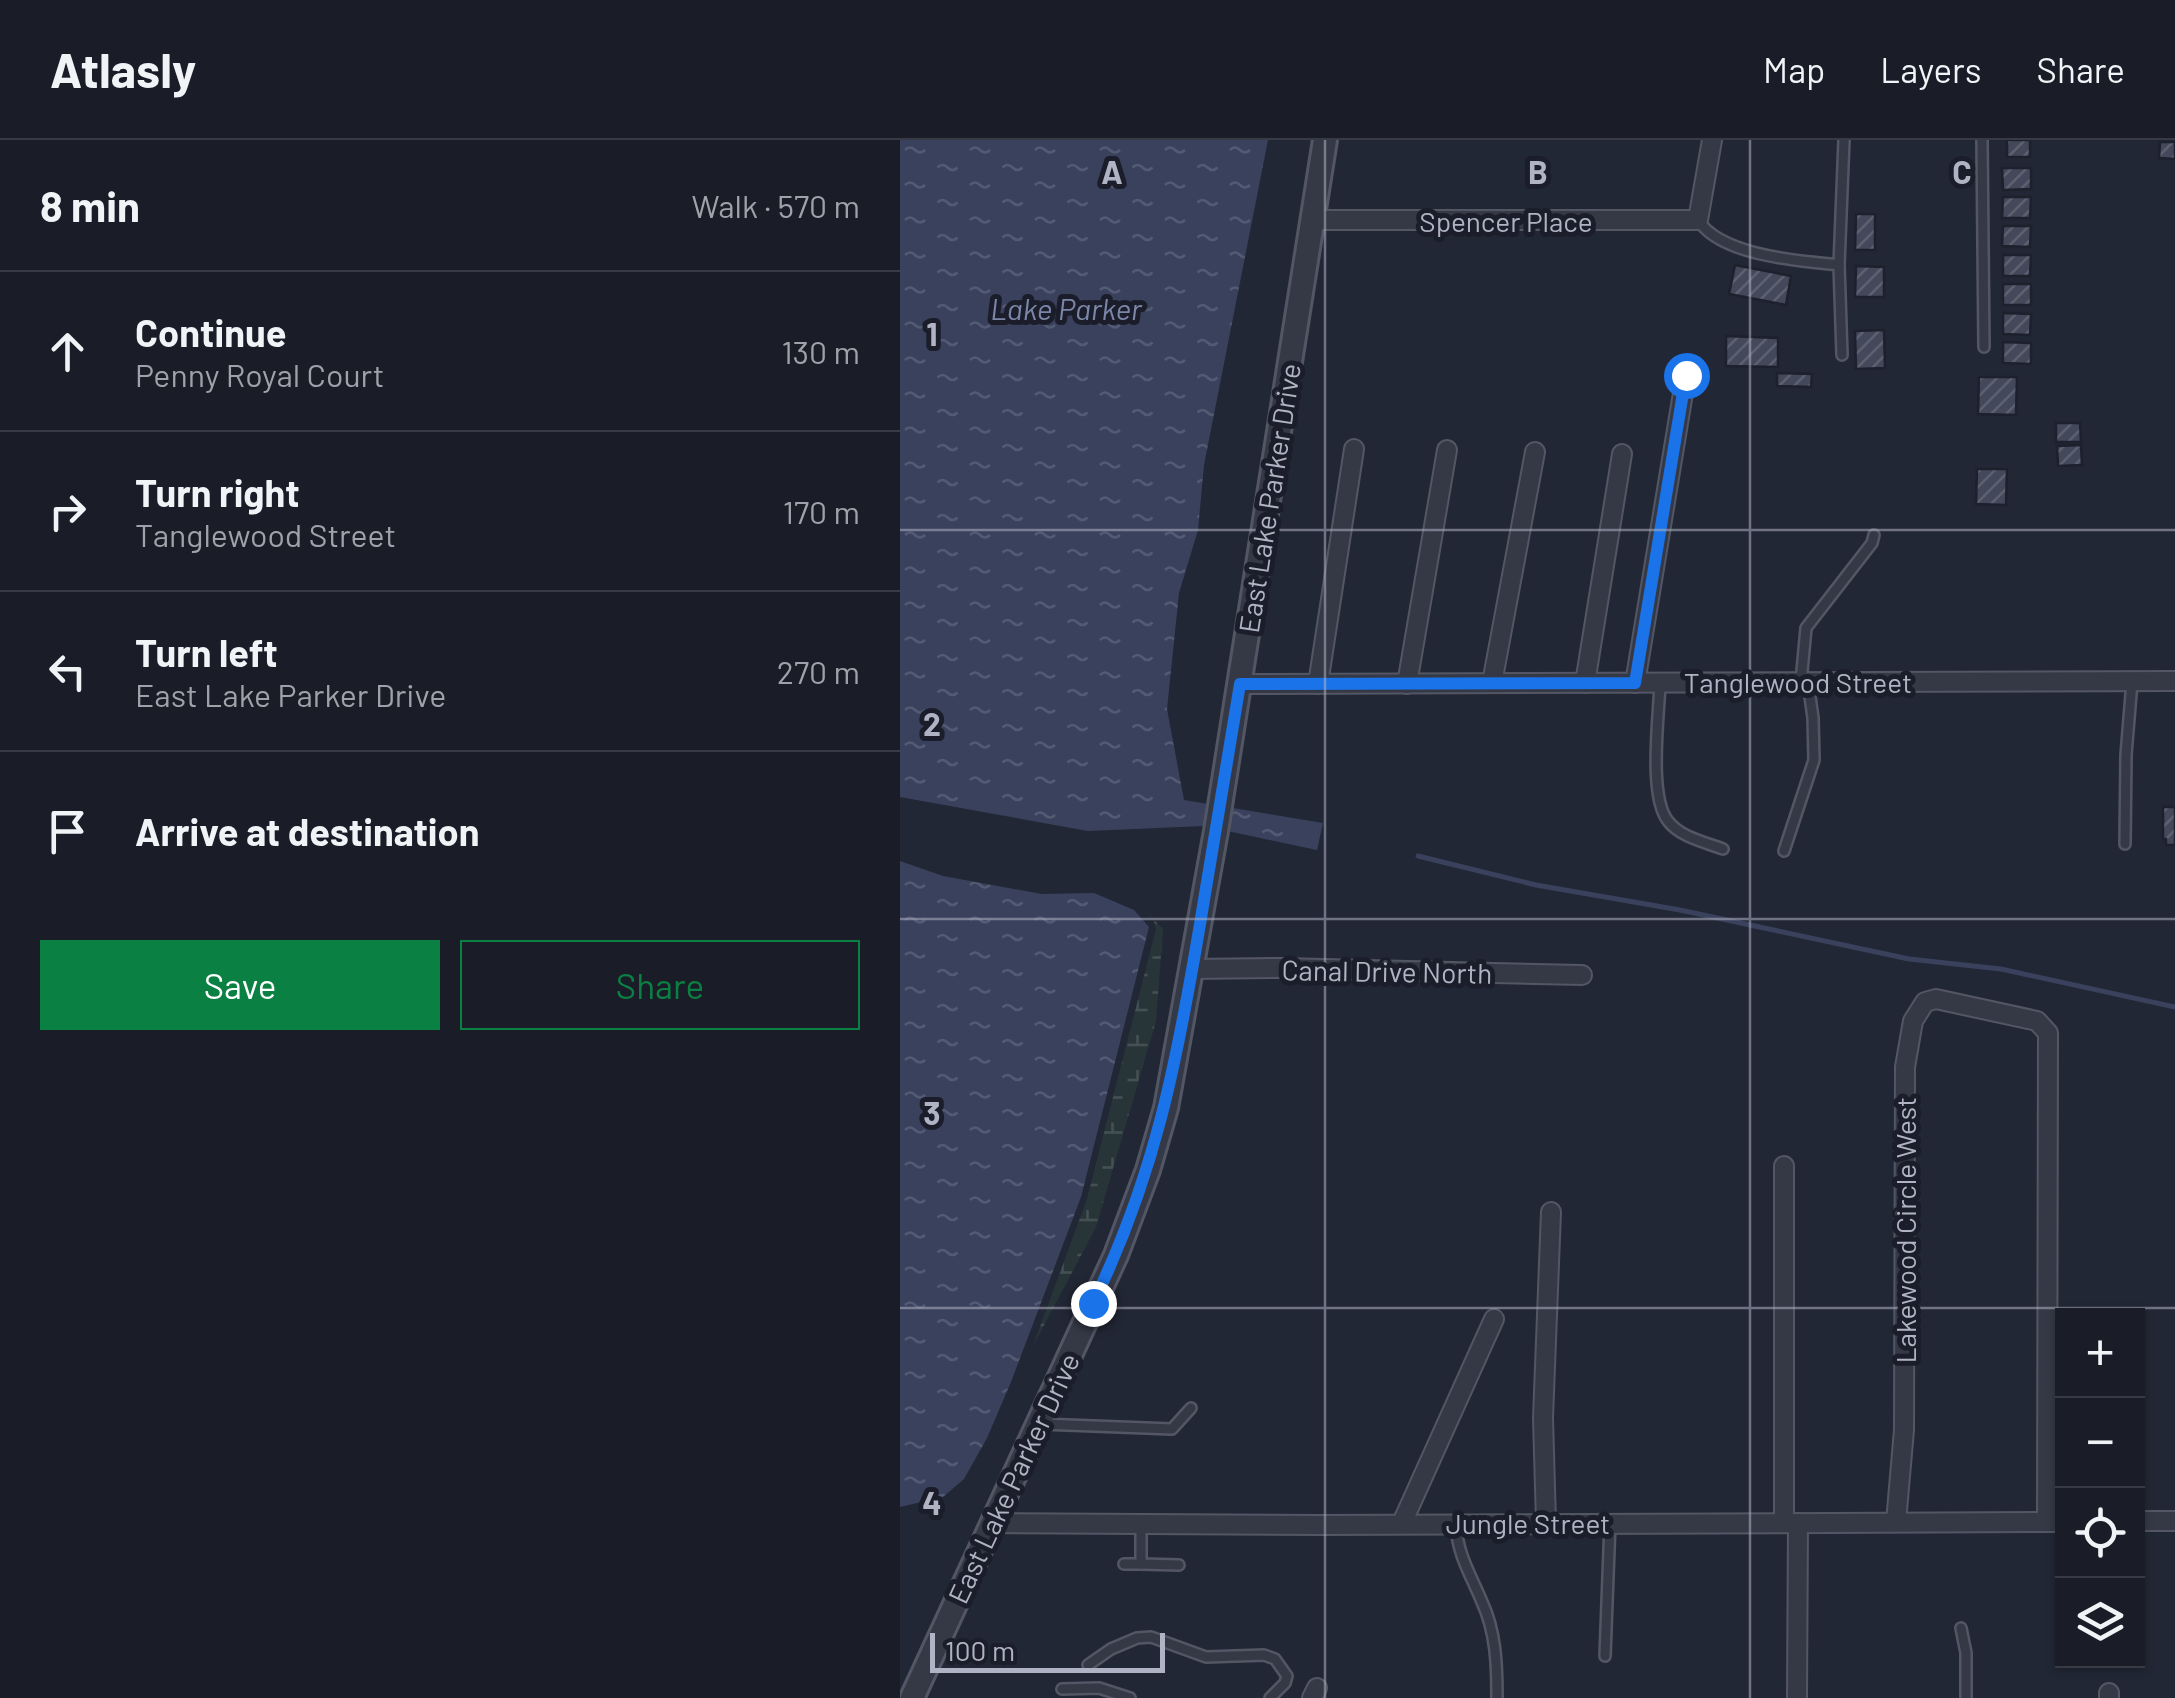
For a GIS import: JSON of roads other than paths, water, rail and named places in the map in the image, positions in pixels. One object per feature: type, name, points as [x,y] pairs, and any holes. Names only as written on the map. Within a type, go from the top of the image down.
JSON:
[{"type":"street","name":"East Lake Parker Drive","points":[[912,1698],[1116,1255],[1148,1170],[1172,1081],[1221,803],[1325,140]]},
{"type":"street","points":[[1698,220],[1712,140]]},
{"type":"street","name":"Spencer Place","points":[[1314,220],[1698,220]]},
{"type":"street","points":[[1635,683],[1686,375]]},
{"type":"street","points":[[1318,684],[1354,450]]},
{"type":"street","points":[[1407,684],[1447,450]]},
{"type":"street","points":[[1492,683],[1535,452]]},
{"type":"street","points":[[1585,683],[1622,454]]},
{"type":"street","name":"Tanglewood Street","points":[[1240,684],[2175,681]]},
{"type":"street","name":"Canal Drive North","points":[[1192,969],[1582,975]]},
{"type":"street","name":"Lakewood Circle West","points":[[1896,1522],[1904,1430],[1907,1046],[1920,1008],[1929,1000],[2037,1021],[2048,1033],[2055,1522]]},
{"type":"street","points":[[1784,1166],[1797,1698]]},
{"type":"street","points":[[1546,1524],[1543,1418],[1550,1212]]},
{"type":"street","points":[[1402,1523],[1494,1319]]},
{"type":"street","points":[[2145,1521],[2175,1520]]},
{"type":"street","name":"Jungle Street","points":[[993,1522],[2055,1522]]},
{"type":"lane","points":[[1842,355],[1839,266],[1844,140]]},
{"type":"lane","points":[[1982,140],[1984,347]]},
{"type":"lane","points":[[1698,220],[1705,231],[1734,245],[1782,258],[1839,266]]},
{"type":"lane","points":[[1784,851],[1814,760],[1805,682],[1806,628],[1872,543],[1874,535]]},
{"type":"lane","points":[[2125,844],[2132,681]]},
{"type":"lane","points":[[1660,683],[1657,742],[1661,809],[1676,829],[1722,849]]},
{"type":"lane","points":[[1038,1424],[1172,1429],[1191,1408]]},
{"type":"lane","points":[[1456,1523],[1461,1558],[1488,1617],[1497,1664],[1497,1697]]},
{"type":"lane","points":[[1605,1656],[1610,1523]]},
{"type":"lane","points":[[1141,1564],[1142,1524]]},
{"type":"lane","points":[[1124,1564],[1178,1564]]},
{"type":"lane","points":[[1961,1628],[1966,1653],[1966,1698]]},
{"type":"lane","points":[[1088,1666],[1111,1649],[1137,1638],[1161,1640],[1206,1657],[1264,1655],[1275,1660],[1287,1676],[1270,1698]]},
{"type":"lane","points":[[1062,1689],[1099,1688],[1130,1698]]},
{"type":"water","name":"Lake Parker","points":[[900,140],[1268,140],[1204,465],[1198,530],[1179,593],[1167,709],[1184,800],[1323,823],[1317,850],[1204,826],[1088,831],[900,797]]},
{"type":"water","points":[[900,861],[943,876],[1042,894],[1094,893],[1134,910],[1149,927],[1081,1197],[987,1438],[964,1479],[943,1497],[900,1507]]},
{"type":"waterway","points":[[1418,856],[1536,885],[1680,910],[1909,959],[2001,969],[2175,1007]]}]
